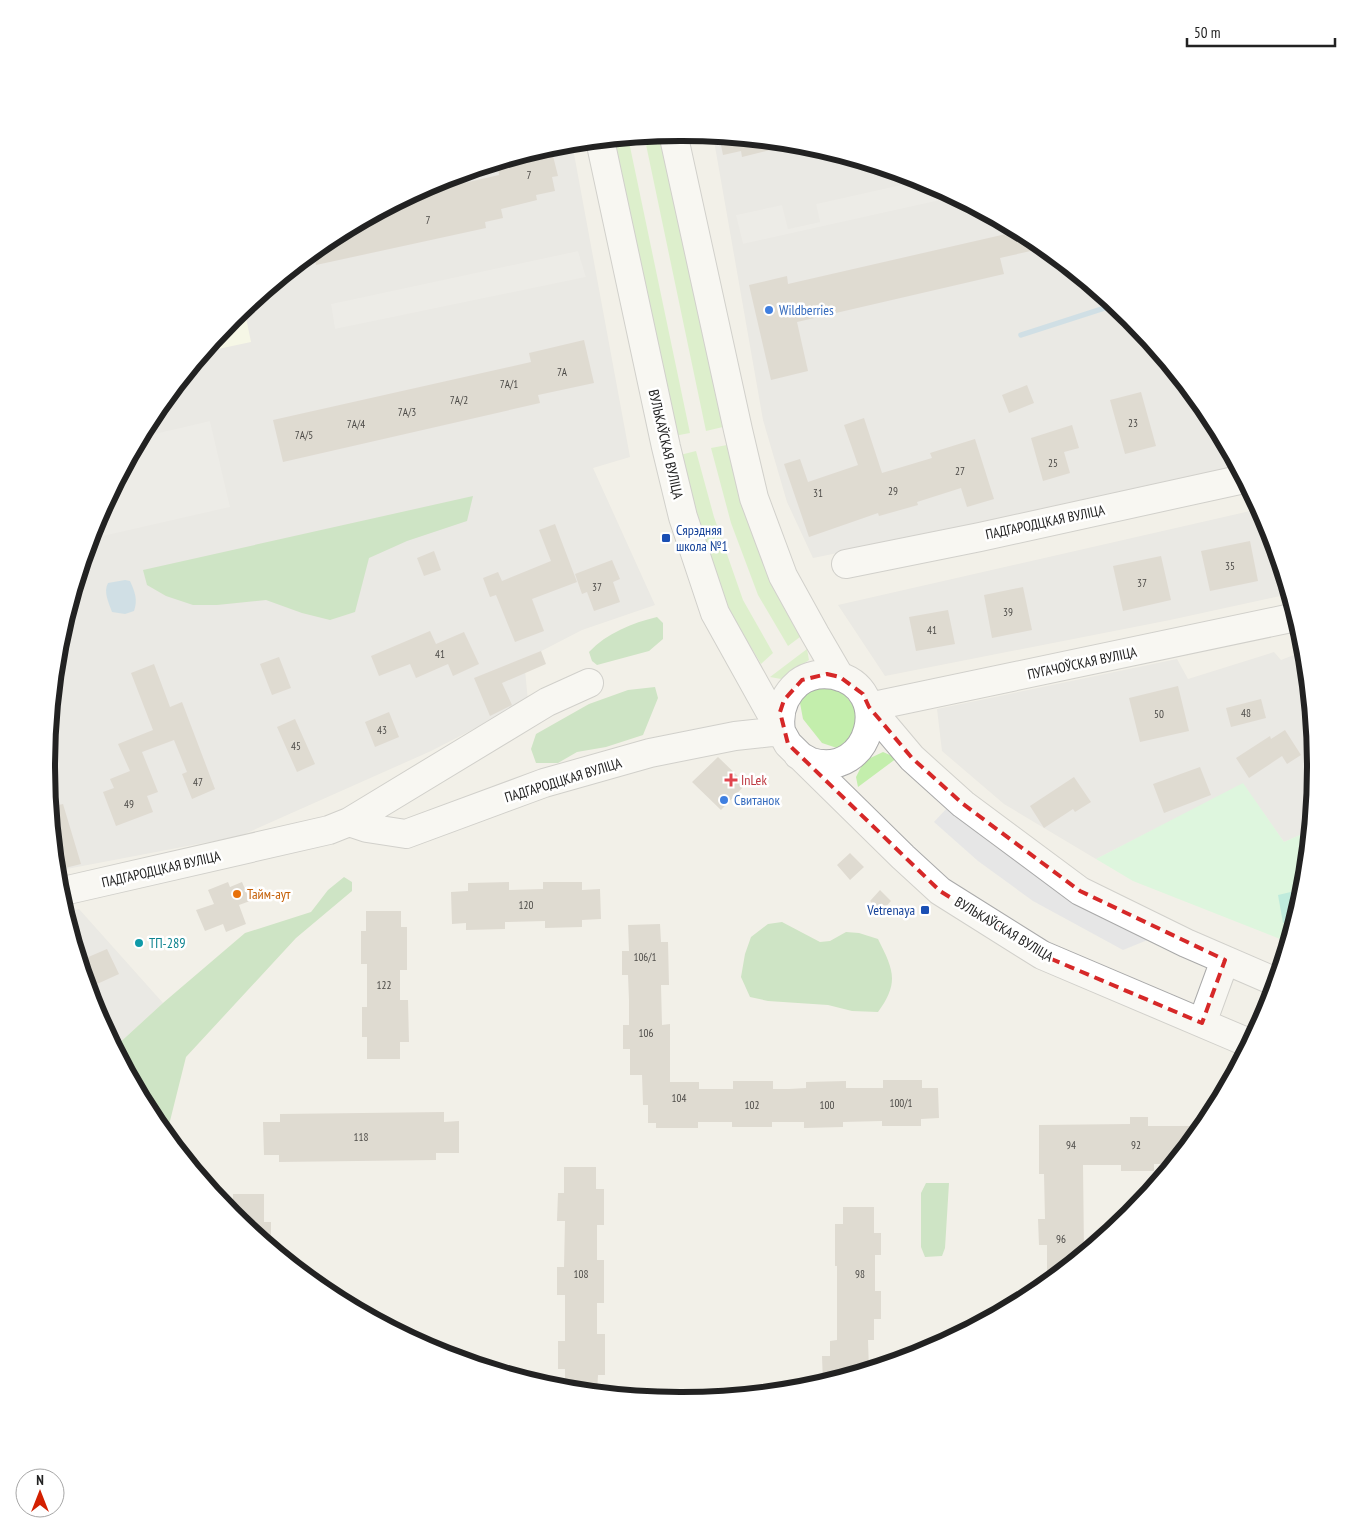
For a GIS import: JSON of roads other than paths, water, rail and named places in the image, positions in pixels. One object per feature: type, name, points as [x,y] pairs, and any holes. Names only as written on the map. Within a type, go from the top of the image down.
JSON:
[{"type":"street","points":[[674,141],[754,498],[783,576],[840,677]]},
{"type":"street","name":"ВУЛЬКАЎСКАЯ ВУЛІЦА","points":[[601,146],[683,518],[715,613],[788,744],[940,891],[1042,956],[1243,1041]]},
{"type":"street","name":"ПАДГАРОДЦКАЯ ВУЛІЦА","points":[[846,564],[1237,481]]},
{"type":"street","name":"ПУГАЧОЎСКАЯ ВУЛІЦА","points":[[869,707],[1289,618]]},
{"type":"street","points":[[782,731],[780,712],[784,700],[792,689],[802,680],[814,675],[827,674],[840,677],[853,684],[863,694],[869,707],[912,758],[963,804],[1080,891],[1186,943],[1270,979]]},
{"type":"street","name":"ПАДГАРОДЦКАЯ ВУЛІЦА","points":[[67,890],[328,830],[349,822],[547,702],[588,682]]},
{"type":"street","points":[[798,755],[811,762],[825,764],[838,762],[850,756],[860,748],[866,737],[870,724],[869,707]]},
{"type":"street","name":"ПАДГАРОДЦКАЯ ВУЛІЦА","points":[[349,822],[367,828],[406,834],[544,783],[650,753],[735,736],[782,731]]},
{"type":"street","points":[[1202,1023],[1225,960]]},
{"type":"water","points":[[130,581],[135,592],[136,603],[134,611],[125,614],[112,612],[106,594],[108,583]]},
{"type":"waterway","points":[[1021,335],[1106,307]]},
{"type":"place","name":"Wildberries","points":[[769,310]]},
{"type":"place","name":"Сярэдняя школа №1","points":[[666,538]]},
{"type":"place","name":"InLek","points":[[731,780]]},
{"type":"place","name":"Свитанок","points":[[724,800]]},
{"type":"place","name":"Тайм-аут","points":[[237,894]]},
{"type":"place","name":"Vetrenaya","points":[[925,910]]},
{"type":"place","name":"ТП-289","points":[[139,943]]}]
